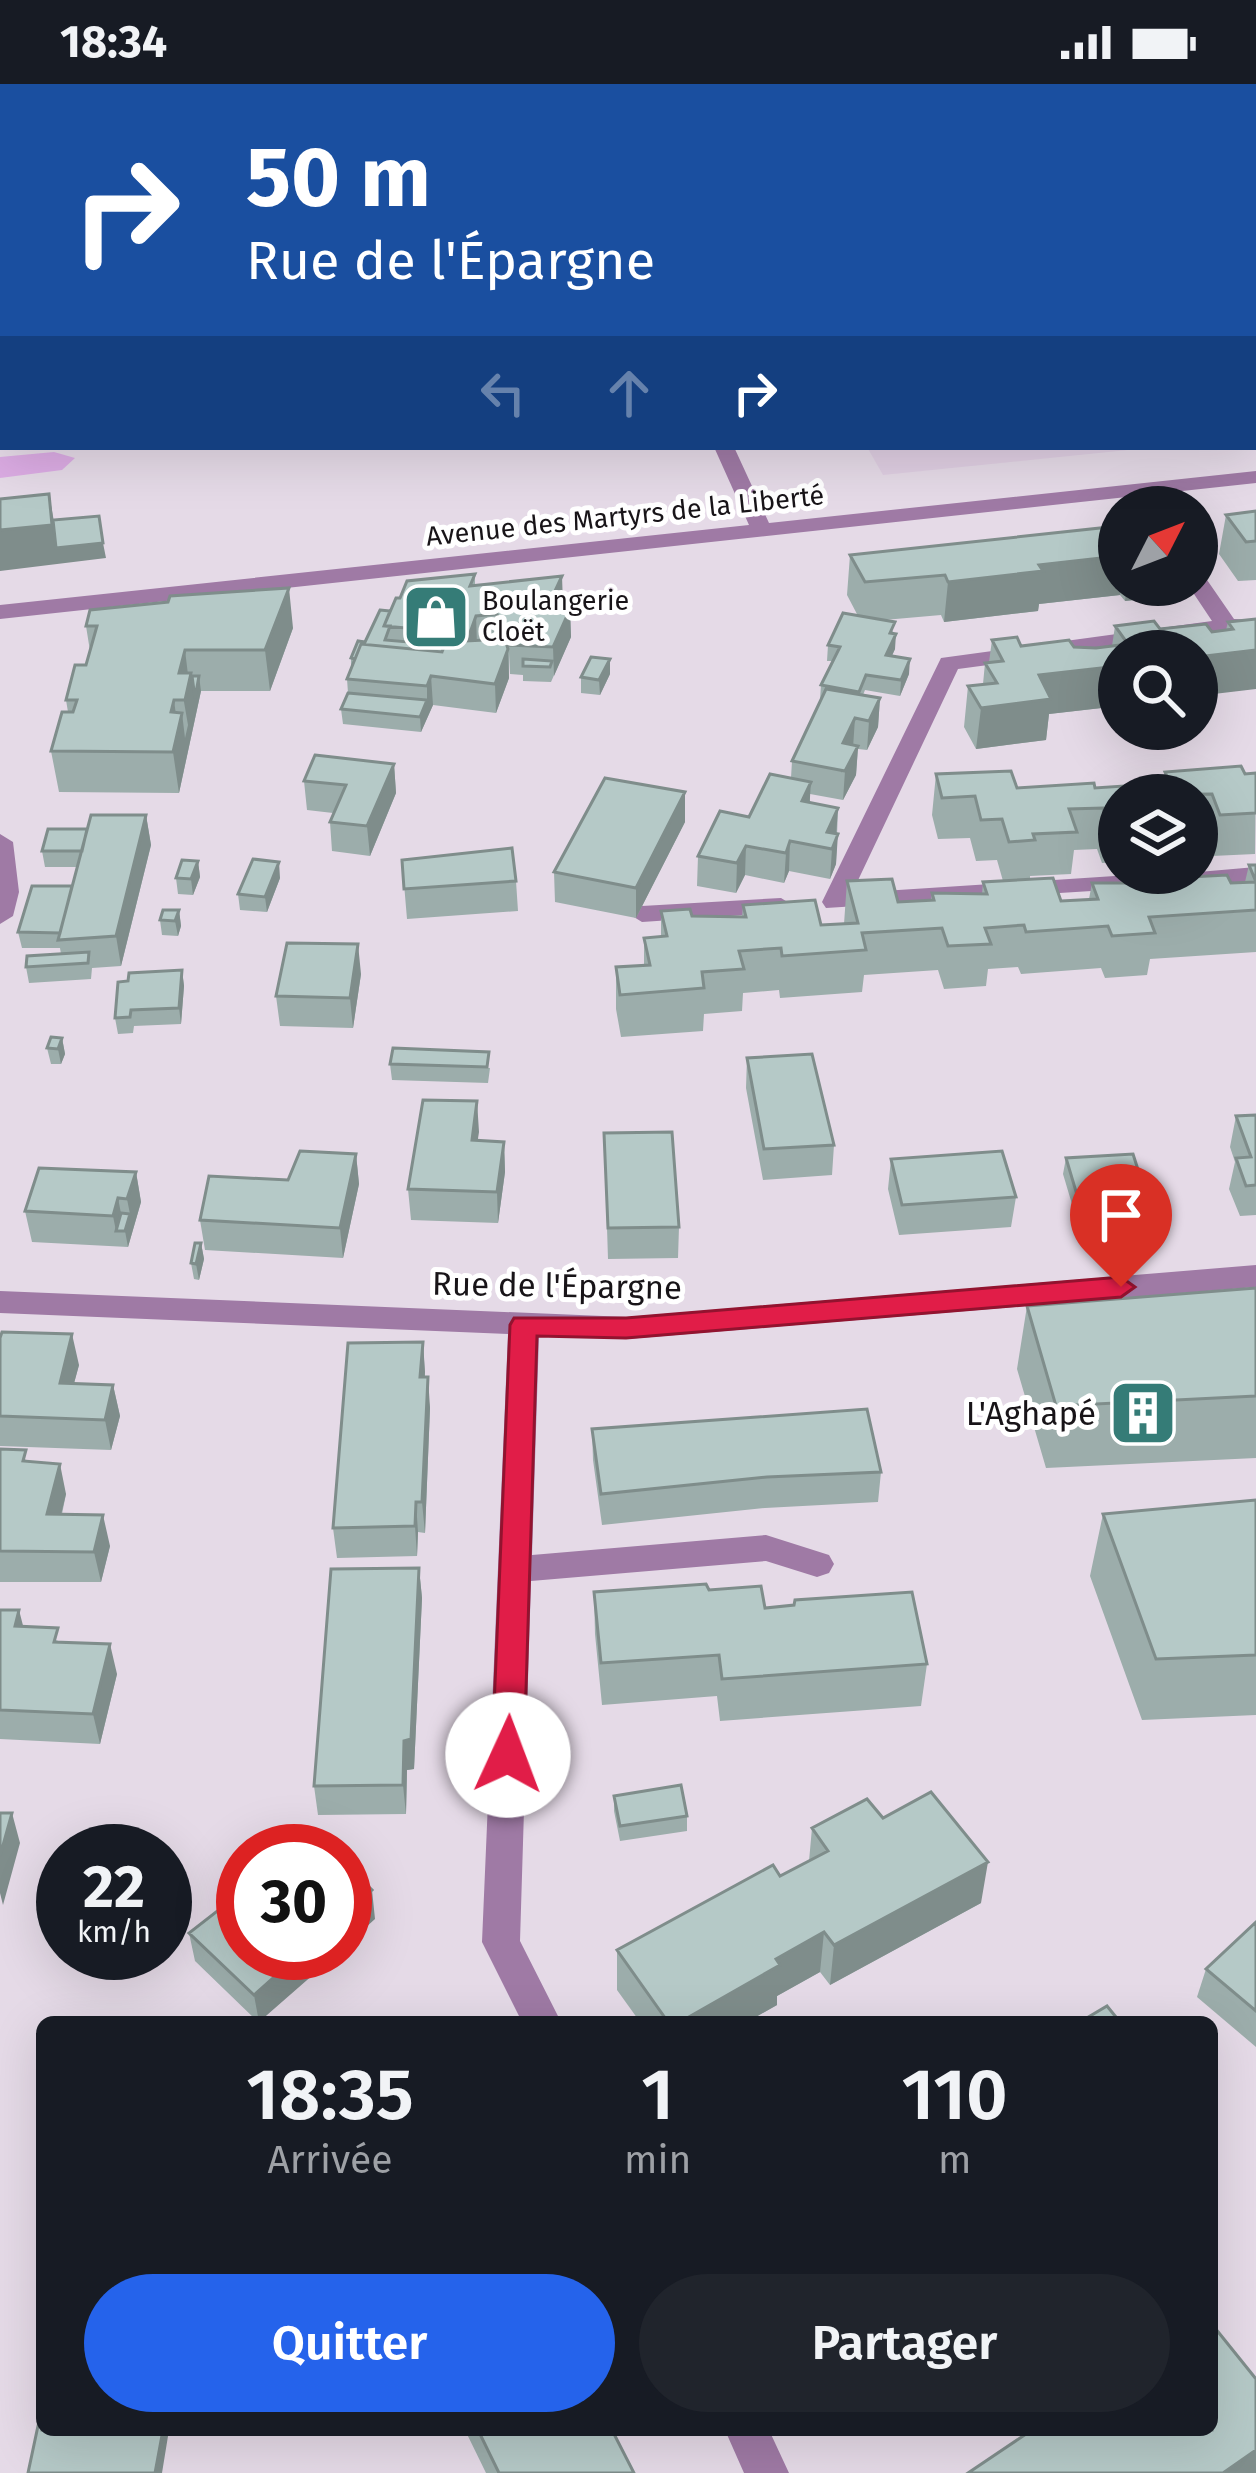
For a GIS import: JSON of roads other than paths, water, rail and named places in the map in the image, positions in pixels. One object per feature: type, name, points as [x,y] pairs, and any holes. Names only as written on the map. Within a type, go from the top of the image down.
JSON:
[{"type":"street","points":[[725,450],[762,530]]},
{"type":"street","name":"Avenue des Martyrs de la Liberté","points":[[1209,486],[1256,477]]},
{"type":"street","name":"Avenue des Martyrs de la Liberté","points":[[0,612],[762,530],[1098,503]]},
{"type":"street","points":[[1213,606],[1227,626]]},
{"type":"street","points":[[835,902],[949,663],[1227,626],[1256,627]]},
{"type":"street","points":[[0,842],[6,892],[0,916]]},
{"type":"street","points":[[642,914],[1256,875]]},
{"type":"street","name":"Rue de l'Épargne","points":[[0,1302],[626,1328],[1256,1276]]},
{"type":"street","points":[[524,1325],[501,1942],[539,2016]]},
{"type":"street","points":[[515,1569],[766,1548],[817,1564]]},
{"type":"street","points":[[749,2436],[767,2473]]},
{"type":"place","name":"Boulangerie Cloët","points":[[436,617]]},
{"type":"place","name":"L'Aghapé","points":[[1143,1413]]}]
